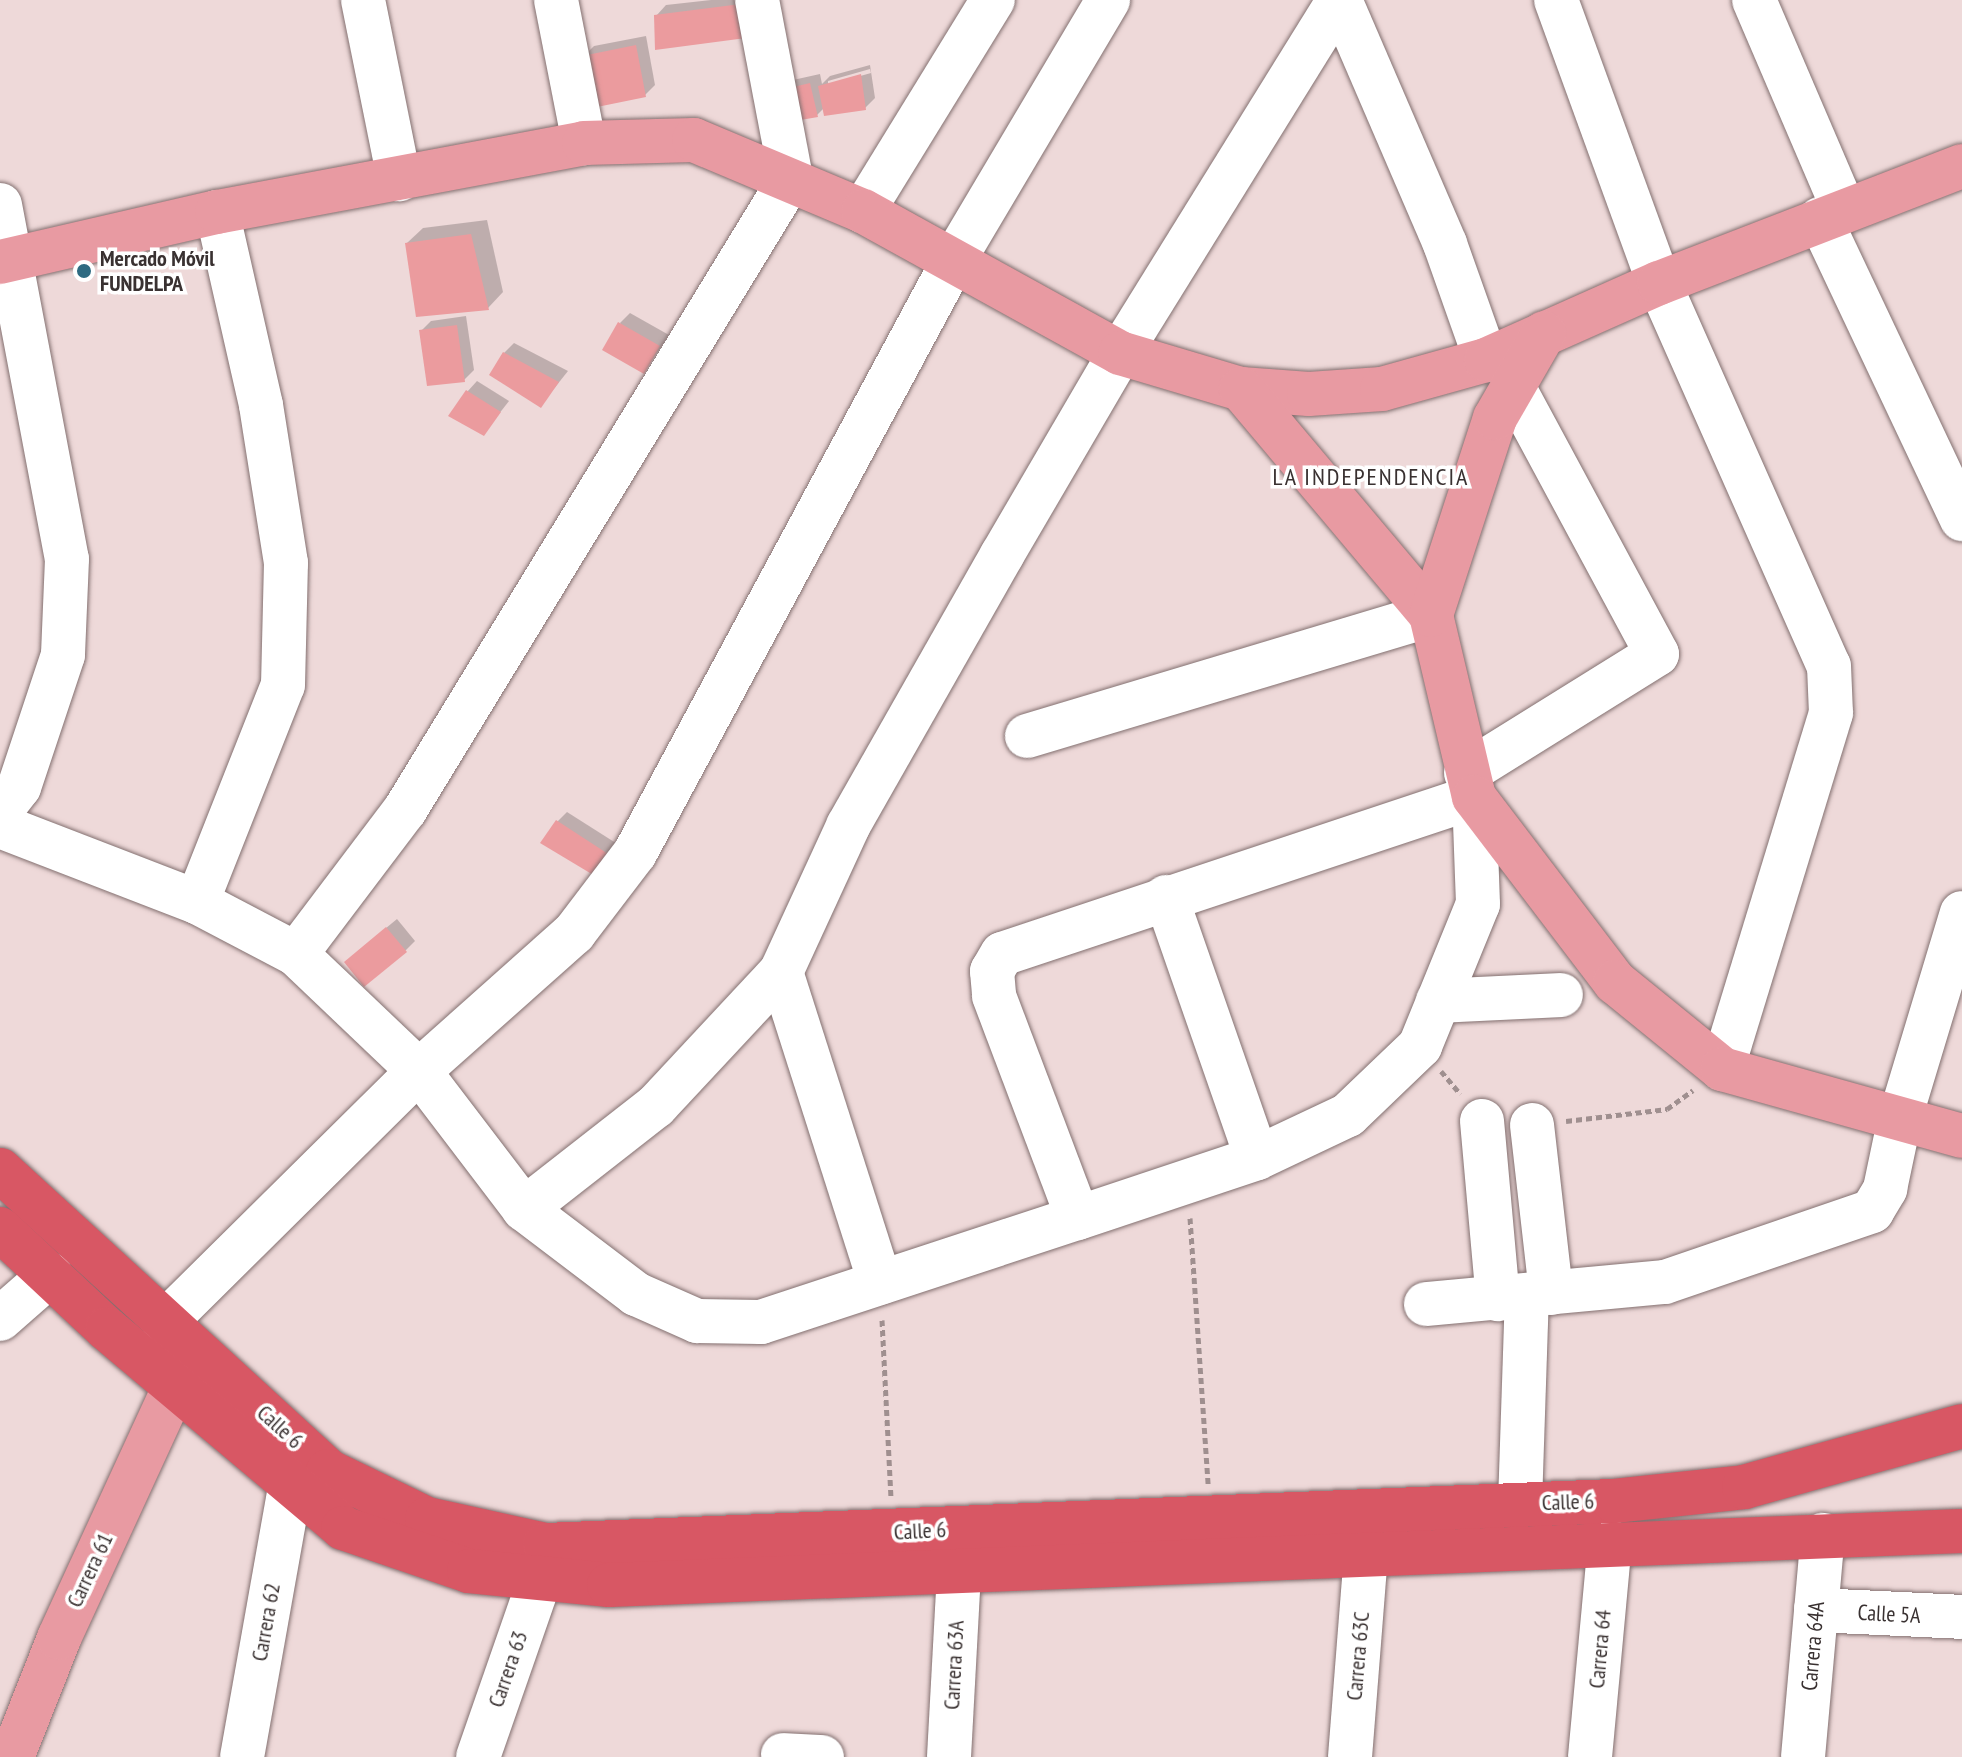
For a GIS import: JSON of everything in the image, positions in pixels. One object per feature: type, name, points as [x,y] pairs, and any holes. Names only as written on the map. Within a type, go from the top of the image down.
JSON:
[{"type":"highway","name":"Calle 6","points":[[0,1170],[328,1471],[427,1519],[545,1545],[1520,1504],[1744,1487],[1962,1426]]},
{"type":"highway","name":"Calle 6","points":[[0,1229],[290,1487],[357,1533],[469,1571],[539,1582],[609,1585],[959,1573],[1610,1542],[1962,1531]]},
{"type":"main road","points":[[6,261],[217,212],[584,143],[694,140],[791,178],[863,211],[955,258],[1120,353],[1241,389],[1309,394],[1382,389],[1500,374]]},
{"type":"main road","points":[[1431,615],[1485,445],[1500,374],[1544,333],[1659,283],[1962,166]]},
{"type":"main road","points":[[1241,389],[1431,615],[1470,785],[1615,982],[1722,1069],[1962,1136]]},
{"type":"main road","name":"Carrera 61","points":[[12,1757],[59,1638],[175,1386]]},
{"type":"street","points":[[363,0],[399,179]]},
{"type":"street","points":[[556,0],[584,143]]},
{"type":"street","points":[[296,954],[405,810],[791,178],[757,0]]},
{"type":"street","points":[[959,0],[969,44]]},
{"type":"street","points":[[863,211],[969,44],[993,0]]},
{"type":"street","points":[[164,1323],[419,1071],[574,933],[635,853],[955,258],[1108,0]]},
{"type":"street","points":[[524,1209],[656,1106],[781,972],[848,826],[1120,353],[1339,0]]},
{"type":"street","points":[[1078,1218],[994,996],[992,971],[1002,954],[1470,785],[1657,654],[1500,374],[1339,0]]},
{"type":"street","points":[[1556,0],[1659,283],[1829,666],[1831,713],[1722,1069]]},
{"type":"street","points":[[1754,0],[1832,215],[1962,519]]},
{"type":"street","points":[[0,205],[6,261],[67,559],[63,655],[19,787],[0,811]]},
{"type":"street","points":[[197,902],[283,685],[286,563],[261,405],[217,212]]},
{"type":"street","points":[[1027,736],[1431,615]]},
{"type":"street","points":[[0,826],[197,902],[296,954],[419,1071],[524,1209],[636,1294],[697,1321],[761,1322],[1257,1158],[1348,1115],[1420,1046],[1478,904],[1470,785]]},
{"type":"street","points":[[1166,897],[1257,1158]]},
{"type":"street","points":[[1426,1304],[1665,1282],[1872,1211],[1885,1189],[1900,1118],[1962,913]]},
{"type":"street","points":[[781,972],[880,1283]]},
{"type":"street","points":[[1438,1001],[1561,995]]},
{"type":"street","points":[[1482,1121],[1525,1296]]},
{"type":"street","points":[[1520,1504],[1532,1125]]},
{"type":"street","points":[[0,1319],[50,1275]]},
{"type":"street","name":"Carrera 62","points":[[242,1757],[290,1487]]},
{"type":"street","name":"Carrera 64A","points":[[1803,1757],[1823,1535]]},
{"type":"street","name":"Carrera 64","points":[[1590,1757],[1610,1542]]},
{"type":"street","name":"Carrera 63C","points":[[1350,1757],[1366,1555]]},
{"type":"street","name":"Carrera 63A","points":[[949,1757],[959,1573]]},
{"type":"street","name":"Carrera 63","points":[[478,1757],[539,1582]]},
{"type":"street","name":"Calle 5A","points":[[1816,1610],[1962,1617]]},
{"type":"path","points":[[1188,1182],[1210,1518]]},
{"type":"path","points":[[880,1283],[893,1532]]},
{"type":"building","points":[[741,4],[746,38],[655,50],[654,15]]},
{"type":"building","points":[[636,45],[646,97],[592,108],[582,56]]},
{"type":"building","points":[[861,74],[866,110],[824,116],[818,86]]},
{"type":"building","points":[[810,83],[818,117],[789,122],[781,90]]},
{"type":"building","points":[[471,234],[489,310],[416,317],[405,243]]},
{"type":"building","points":[[618,322],[660,346],[644,374],[602,350]]},
{"type":"building","points":[[457,325],[465,382],[427,386],[419,330]]},
{"type":"building","points":[[503,352],[559,382],[541,408],[489,375]]},
{"type":"building","points":[[466,390],[501,412],[484,436],[448,416]]},
{"type":"building","points":[[556,820],[622,863],[605,882],[540,843]]},
{"type":"building","points":[[386,927],[407,952],[364,987],[344,962]]},
{"type":"place","name":"Mercado Móvil FUNDELPA","points":[[84,271]]},
{"type":"district","name":"LA INDEPENDENCIA","points":[[1371,477]]}]
